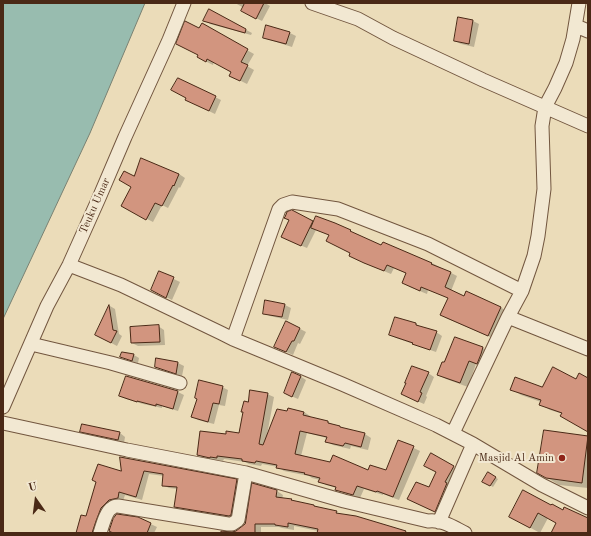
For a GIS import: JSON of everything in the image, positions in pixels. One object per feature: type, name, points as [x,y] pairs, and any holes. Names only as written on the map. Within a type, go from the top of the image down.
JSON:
[{"type":"street","name":"Teuku Umar","points":[[3,407],[47,306],[69,265],[184,3]]},
{"type":"street","points":[[312,3],[358,19],[393,38],[476,77],[588,126]]},
{"type":"street","points":[[453,433],[522,290],[534,256],[544,189],[542,126],[545,107],[566,63],[576,26],[578,3]]},
{"type":"street","points":[[576,26],[588,30]]},
{"type":"street","points":[[233,339],[280,209],[284,205],[292,202],[338,209],[428,244],[522,290]]},
{"type":"street","points":[[69,265],[121,285],[233,339],[342,384],[453,433],[542,485],[588,508]]},
{"type":"street","points":[[508,318],[588,349]]},
{"type":"street","points":[[31,344],[111,363],[180,383]]},
{"type":"street","points":[[3,423],[127,450],[246,473],[344,501],[428,521],[432,520],[446,524],[465,533]]},
{"type":"street","points":[[439,522],[473,444]]},
{"type":"street","points":[[100,533],[110,508],[114,506],[228,524],[235,523],[238,520],[246,473]]},
{"type":"water","points":[[3,3],[145,3],[90,133],[3,319]]},
{"type":"building","points":[[245,3],[264,3],[256,19],[241,11]]},
{"type":"building","points":[[209,9],[246,29],[245,33],[203,21]]},
{"type":"building","points":[[458,17],[473,20],[469,44],[454,41]]},
{"type":"building","points":[[185,21],[199,28],[202,23],[248,49],[241,62],[248,65],[240,81],[229,76],[231,72],[207,59],[206,62],[197,57],[198,55],[176,44]]},
{"type":"building","points":[[266,25],[290,32],[286,44],[263,38]]},
{"type":"building","points":[[178,78],[216,96],[209,111],[185,100],[186,98],[171,90]]},
{"type":"building","points":[[141,158],[179,174],[174,186],[173,185],[162,206],[155,203],[146,220],[121,206],[131,187],[119,180],[124,171],[134,176]]},
{"type":"building","points":[[292,210],[313,221],[301,246],[281,237],[289,220],[284,218],[287,212]]},
{"type":"building","points":[[316,216],[351,230],[350,231],[381,245],[383,242],[451,272],[445,287],[464,296],[466,291],[501,307],[488,336],[440,315],[448,298],[421,287],[420,291],[402,283],[406,273],[387,265],[384,271],[364,263],[349,256],[350,253],[326,241],[329,235],[311,228]]},
{"type":"building","points":[[159,271],[174,277],[166,298],[151,290]]},
{"type":"building","points":[[265,300],[285,304],[282,317],[263,314]]},
{"type":"building","points":[[109,305],[113,330],[117,331],[111,343],[95,335]]},
{"type":"building","points":[[395,317],[437,331],[430,350],[389,335]]},
{"type":"building","points":[[286,321],[300,328],[294,341],[292,341],[286,352],[274,347]]},
{"type":"building","points":[[159,325],[160,342],[131,343],[130,327]]},
{"type":"building","points":[[455,337],[483,347],[477,364],[469,361],[460,383],[437,375]]},
{"type":"building","points":[[122,352],[134,354],[132,361],[120,357]]},
{"type":"building","points":[[156,358],[178,362],[176,374],[155,367]]},
{"type":"building","points":[[412,366],[429,372],[420,392],[422,393],[418,402],[401,394]]},
{"type":"building","points":[[553,367],[576,379],[579,373],[588,378],[588,432],[560,416],[562,413],[539,405],[541,400],[510,390],[515,377],[542,387]]},
{"type":"building","points":[[292,372],[301,376],[292,397],[284,393]]},
{"type":"building","points":[[126,376],[178,391],[173,409],[156,404],[156,406],[137,402],[119,396]]},
{"type":"building","points":[[199,380],[223,386],[219,404],[213,403],[208,422],[191,417],[197,399],[195,398]]},
{"type":"building","points":[[250,390],[268,393],[259,444],[263,445],[277,409],[287,411],[288,408],[304,412],[303,415],[328,421],[328,423],[340,427],[365,433],[361,447],[345,443],[343,446],[325,442],[327,437],[300,431],[295,454],[330,462],[333,455],[368,470],[370,465],[386,470],[398,440],[414,446],[393,497],[357,486],[353,495],[335,490],[336,487],[318,482],[320,478],[304,474],[305,473],[276,468],[277,465],[256,461],[255,463],[242,461],[242,459],[217,456],[217,458],[210,458],[197,455],[200,431],[226,434],[226,431],[239,433],[243,412],[241,412],[244,401],[248,402]]},
{"type":"building","points":[[82,424],[120,432],[118,440],[80,432]]},
{"type":"building","name":"Masjid Al Amin","points":[[544,430],[588,436],[582,483],[546,478],[537,473]]},
{"type":"building","points":[[431,453],[454,466],[445,482],[447,483],[435,512],[407,499],[416,482],[429,487],[436,472],[424,466]]},
{"type":"building","points":[[120,457],[237,479],[231,515],[229,516],[174,507],[177,487],[162,486],[163,474],[144,471],[136,497],[119,492],[118,498],[109,500],[101,508],[92,533],[76,533],[81,515],[86,516],[96,482],[92,480],[98,464],[121,471]]},
{"type":"building","points":[[488,472],[496,477],[490,486],[482,482]]},
{"type":"building","points":[[252,483],[277,490],[276,497],[292,499],[291,500],[337,511],[336,513],[356,516],[406,531],[405,533],[317,533],[318,529],[288,523],[288,527],[275,524],[255,524],[255,533],[221,533],[221,531],[236,531],[245,524]]},
{"type":"building","points":[[523,490],[551,505],[552,504],[563,510],[564,507],[588,518],[588,533],[551,533],[556,523],[538,513],[530,528],[509,517]]},
{"type":"building","points":[[117,514],[138,517],[151,523],[147,533],[113,533],[109,531],[113,519]]},
{"type":"place","name":"Masjid Al Amin","points":[[562,458]]}]
